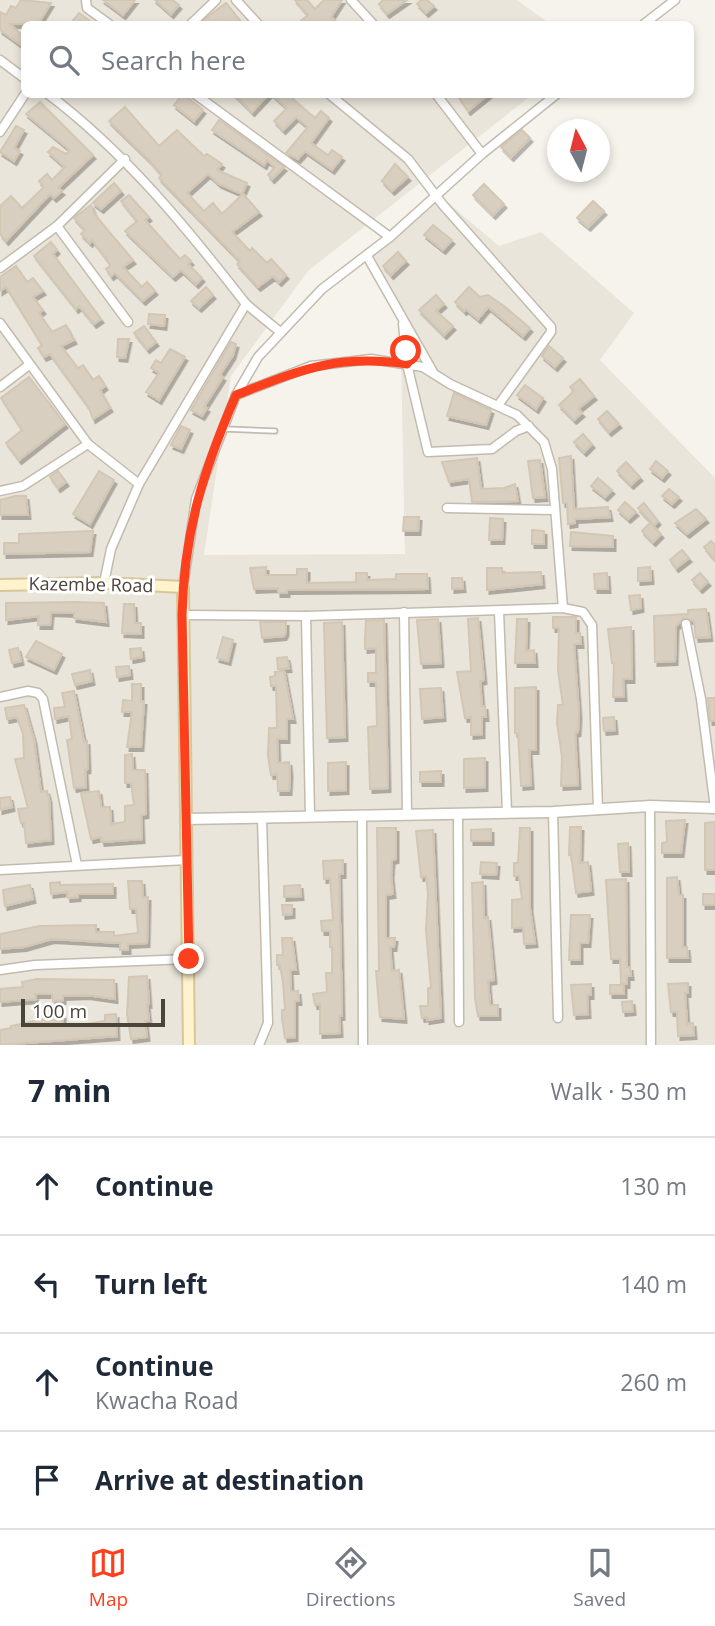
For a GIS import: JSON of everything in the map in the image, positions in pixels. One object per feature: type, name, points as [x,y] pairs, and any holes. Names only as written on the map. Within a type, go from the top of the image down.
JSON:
[{"type":"main road","name":"Kazembe Road","points":[[0,584],[104,583],[183,587]]},
{"type":"main road","points":[[183,587],[189,1045]]},
{"type":"street","points":[[86,0],[87,8],[105,21]]},
{"type":"street","points":[[194,21],[216,0]]},
{"type":"street","points":[[236,0],[255,21]]},
{"type":"street","points":[[351,0],[370,21]]},
{"type":"street","points":[[649,21],[675,0]]},
{"type":"street","points":[[0,60],[21,76]]},
{"type":"street","points":[[0,132],[21,98]]},
{"type":"street","points":[[53,98],[125,159],[176,215],[246,304],[279,331]]},
{"type":"street","points":[[200,98],[390,237]]},
{"type":"street","points":[[335,98],[408,159],[436,196],[552,329],[499,404]]},
{"type":"street","points":[[439,98],[482,154]]},
{"type":"street","points":[[183,587],[195,499],[236,395],[258,357],[279,331],[322,289],[390,237],[482,154],[552,98]]},
{"type":"street","points":[[0,268],[57,226],[125,159]]},
{"type":"street","points":[[57,226],[128,322]]},
{"type":"street","points":[[367,256],[403,324],[433,372]]},
{"type":"street","points":[[104,583],[111,549],[139,484],[246,304]]},
{"type":"street","points":[[0,323],[88,444],[139,484]]},
{"type":"street","points":[[403,324],[407,364],[428,452],[492,449],[516,431],[529,426]]},
{"type":"street","points":[[236,395],[303,369],[336,362],[371,359],[407,364],[433,372],[450,384],[499,404],[529,426],[547,450],[563,608]]},
{"type":"street","points":[[0,387],[29,365]]},
{"type":"street","points":[[0,491],[23,486],[88,444]]},
{"type":"street","points":[[447,508],[555,510]]},
{"type":"street","points":[[182,615],[306,616],[563,608],[583,612],[589,616],[592,625],[598,810]]},
{"type":"street","points":[[499,611],[507,812]]},
{"type":"street","points":[[404,612],[407,813]]},
{"type":"street","points":[[306,616],[310,817]]},
{"type":"street","points":[[186,819],[553,812],[650,806],[715,808],[701,699],[685,624]]},
{"type":"street","points":[[0,697],[28,691],[38,693],[43,699],[77,865]]},
{"type":"street","points":[[650,806],[651,1045]]},
{"type":"street","points":[[553,812],[558,1018]]},
{"type":"street","points":[[458,814],[459,1022]]},
{"type":"street","points":[[362,815],[363,1045]]},
{"type":"street","points":[[259,1045],[268,1023],[262,819]]},
{"type":"street","points":[[0,870],[186,860]]},
{"type":"street","points":[[0,970],[35,965],[189,959]]},
{"type":"lane","points":[[221,429],[275,431]]},
{"type":"shaded area","points":[[0,0],[517,0],[546,21],[21,21],[21,98],[528,98],[308,271],[231,376],[204,555],[405,554],[400,308],[367,249],[434,191],[499,246],[541,232],[634,313],[600,360],[715,478],[715,1045],[0,1045]]},
{"type":"building","points":[[21,0],[51,3],[40,21],[10,24],[21,34],[21,45],[0,30],[0,12],[6,15],[11,6],[16,8]]},
{"type":"building","points":[[103,0],[135,0],[123,15]]},
{"type":"building","points":[[155,0],[173,0],[179,5],[171,14]]},
{"type":"building","points":[[295,0],[307,0],[315,9],[324,0],[342,0],[331,17],[336,21],[301,21],[308,15]]},
{"type":"building","points":[[383,0],[407,0],[387,14],[379,4]]},
{"type":"building","points":[[421,0],[427,0],[434,6],[426,13],[417,4]]},
{"type":"building","points":[[226,3],[241,21],[203,21]]},
{"type":"building","points":[[79,13],[90,21],[72,21]]},
{"type":"building","points":[[180,98],[188,98],[203,110],[194,121],[174,105]]},
{"type":"building","points":[[238,98],[265,98],[252,112]]},
{"type":"building","points":[[276,98],[292,98],[315,118],[321,111],[329,118],[311,143],[328,155],[332,150],[342,157],[332,170],[305,151],[298,159],[286,153],[308,127],[296,117],[283,130],[274,121],[287,108]]},
{"type":"building","points":[[460,98],[484,98],[468,111]]},
{"type":"building","points":[[40,102],[93,155],[58,188],[62,191],[54,198],[50,194],[6,241],[0,234],[0,206],[11,196],[22,208],[44,187],[39,181],[47,174],[52,180],[65,167],[48,152],[53,147],[66,154],[70,150],[26,114]]},
{"type":"building","points":[[125,107],[159,146],[177,130],[204,156],[207,154],[222,164],[217,170],[247,183],[242,194],[219,184],[208,174],[187,193],[204,211],[213,203],[222,214],[243,194],[259,212],[232,232],[250,251],[252,248],[267,263],[271,259],[286,275],[279,282],[273,276],[258,287],[237,264],[240,261],[159,178],[162,175],[150,161],[109,121]]},
{"type":"building","points":[[219,120],[284,167],[272,179],[268,175],[275,167],[267,160],[264,165],[212,130]]},
{"type":"building","points":[[16,126],[24,130],[14,148],[20,151],[14,161],[0,152]]},
{"type":"building","points":[[522,130],[530,138],[511,157],[501,147]]},
{"type":"building","points":[[395,164],[408,177],[392,191],[382,181]]},
{"type":"building","points":[[114,183],[121,191],[101,209],[93,203]]},
{"type":"building","points":[[484,184],[504,204],[493,215],[473,195]]},
{"type":"building","points":[[129,195],[149,217],[145,220],[180,259],[185,255],[191,261],[188,264],[202,278],[196,284],[181,270],[173,277],[125,231],[137,221],[121,201]]},
{"type":"building","points":[[593,201],[604,211],[588,227],[577,218]]},
{"type":"building","points":[[91,205],[95,215],[133,260],[123,267],[142,287],[147,282],[155,291],[143,301],[115,273],[111,276],[106,269],[110,266],[108,261],[92,240],[90,243],[81,234],[85,230],[74,218]]},
{"type":"building","points":[[433,225],[452,240],[443,250],[424,235]]},
{"type":"building","points":[[51,242],[57,250],[53,254],[101,319],[94,324],[79,306],[76,309],[34,256]]},
{"type":"building","points":[[398,252],[406,261],[391,275],[383,266]]},
{"type":"building","points":[[16,266],[27,282],[33,278],[43,291],[33,297],[43,310],[39,313],[52,332],[66,325],[74,340],[61,346],[78,368],[83,365],[93,380],[99,376],[105,386],[100,390],[110,408],[93,419],[89,408],[50,354],[44,357],[38,348],[42,345],[6,287],[0,291],[0,277]]},
{"type":"building","points":[[206,287],[213,295],[199,308],[191,301]]},
{"type":"building","points":[[469,287],[480,297],[488,295],[530,328],[523,336],[488,307],[478,319],[466,309],[464,311],[455,302]]},
{"type":"building","points":[[436,295],[444,304],[436,311],[453,326],[444,335],[419,310]]},
{"type":"building","points":[[149,314],[165,315],[164,326],[148,324]]},
{"type":"building","points":[[144,326],[156,342],[147,349],[134,333]]},
{"type":"building","points":[[118,339],[129,339],[125,358],[117,357]]},
{"type":"building","points":[[231,342],[236,344],[233,355],[220,375],[223,377],[204,407],[207,408],[202,416],[191,410]]},
{"type":"building","points":[[549,346],[563,358],[555,367],[542,356]]},
{"type":"building","points":[[170,349],[185,357],[159,400],[146,392],[159,373],[151,368],[156,360],[161,363]]},
{"type":"building","points":[[29,377],[65,424],[19,460],[6,443],[22,430],[1,398]]},
{"type":"building","points":[[580,379],[594,396],[578,409],[582,413],[574,420],[559,405],[574,391],[570,387]]},
{"type":"building","points":[[525,385],[543,398],[536,409],[517,395]]},
{"type":"building","points":[[454,393],[491,410],[486,425],[447,416]]},
{"type":"building","points":[[607,411],[619,424],[609,432],[598,419]]},
{"type":"building","points":[[181,426],[190,430],[181,449],[171,445]]},
{"type":"building","points":[[583,434],[592,444],[584,452],[574,442]]},
{"type":"building","points":[[571,456],[574,509],[608,507],[610,517],[575,519],[575,523],[568,524],[567,503],[563,503],[559,458]]},
{"type":"building","points":[[477,458],[481,489],[504,488],[515,484],[518,501],[472,502],[469,479],[449,482],[442,462]]},
{"type":"building","points":[[540,460],[545,497],[533,498],[528,461]]},
{"type":"building","points":[[656,461],[668,471],[662,478],[650,469]]},
{"type":"building","points":[[626,462],[640,477],[631,485],[617,471]]},
{"type":"building","points":[[58,471],[66,482],[58,488],[50,477]]},
{"type":"building","points":[[99,471],[114,480],[90,524],[73,514]]},
{"type":"building","points":[[598,478],[612,490],[605,497],[591,486]]},
{"type":"building","points":[[669,489],[679,497],[672,504],[662,496]]},
{"type":"building","points":[[26,496],[28,515],[0,515],[0,500]]},
{"type":"building","points":[[625,502],[636,512],[628,519],[618,510]]},
{"type":"building","points":[[644,503],[658,521],[654,525],[638,508]]},
{"type":"building","points":[[696,509],[706,519],[687,534],[675,523]]},
{"type":"building","points":[[404,517],[419,517],[418,531],[403,531]]},
{"type":"building","points":[[490,518],[503,519],[502,540],[489,540]]},
{"type":"building","points":[[650,523],[661,534],[653,542],[642,531]]},
{"type":"building","points":[[532,530],[544,531],[544,544],[532,544]]},
{"type":"building","points":[[93,531],[90,552],[4,554],[4,543],[19,543],[19,534]]},
{"type":"building","points":[[571,532],[613,536],[613,547],[570,546]]},
{"type":"building","points":[[711,541],[715,545],[715,560],[704,547]]},
{"type":"building","points":[[682,550],[689,558],[676,568],[670,560]]},
{"type":"building","points":[[266,567],[266,575],[297,575],[297,569],[307,569],[307,583],[356,582],[356,573],[367,573],[367,580],[396,579],[396,574],[427,574],[428,589],[287,590],[287,593],[278,593],[278,588],[254,589],[250,568]]},
{"type":"building","points":[[650,567],[651,580],[638,581],[638,568]]},
{"type":"building","points":[[487,568],[502,568],[502,573],[541,572],[542,584],[487,590]]},
{"type":"building","points":[[607,573],[608,589],[595,589],[594,574]]},
{"type":"building","points":[[700,573],[708,582],[700,589],[692,580]]},
{"type":"building","points":[[452,578],[462,578],[463,588],[452,589]]},
{"type":"building","points":[[640,595],[641,608],[631,610],[629,596]]},
{"type":"building","points":[[6,603],[104,603],[106,622],[74,618],[74,613],[51,612],[50,625],[38,625],[39,616],[6,620]]},
{"type":"building","points":[[124,604],[134,604],[135,623],[141,623],[141,634],[122,633]]},
{"type":"building","points":[[706,609],[710,637],[696,638],[694,621],[684,618],[676,626],[675,661],[655,662],[654,616],[688,614],[688,610]]},
{"type":"building","points":[[553,617],[576,617],[576,633],[580,633],[581,644],[574,644],[579,715],[578,732],[575,733],[578,785],[561,786],[562,757],[557,723],[558,705],[563,705],[558,671],[559,628],[553,628]]},
{"type":"building","points":[[478,618],[484,680],[480,681],[482,706],[485,706],[486,717],[482,717],[482,734],[471,735],[471,717],[465,718],[457,672],[471,671],[468,619]]},
{"type":"building","points":[[438,619],[441,663],[421,664],[417,620]]},
{"type":"building","points":[[517,619],[527,619],[526,651],[534,650],[535,663],[515,663]]},
{"type":"building","points":[[384,620],[388,788],[370,789],[368,727],[377,726],[376,682],[368,682],[368,673],[376,673],[376,648],[365,649],[366,621]]},
{"type":"building","points":[[260,622],[286,622],[286,632],[284,636],[262,638]]},
{"type":"building","points":[[342,622],[345,737],[327,738],[324,623]]},
{"type":"building","points":[[631,627],[632,679],[623,679],[624,697],[613,697],[614,663],[608,629]]},
{"type":"building","points":[[223,637],[233,640],[228,661],[217,658]]},
{"type":"building","points":[[36,641],[62,654],[54,670],[26,657]]},
{"type":"building","points":[[18,648],[21,661],[12,663],[9,650]]},
{"type":"building","points":[[141,648],[142,657],[131,659],[130,649]]},
{"type":"building","points":[[287,657],[289,668],[278,669],[277,658]]},
{"type":"building","points":[[129,666],[130,675],[117,677],[116,667]]},
{"type":"building","points":[[90,670],[92,681],[75,685],[72,674]]},
{"type":"building","points":[[284,671],[293,719],[287,719],[287,739],[277,739],[278,763],[289,762],[290,773],[289,791],[278,791],[277,774],[271,775],[268,756],[269,728],[277,728],[276,686],[271,686],[270,677],[275,676],[275,672]]},
{"type":"building","points":[[132,684],[141,684],[141,701],[144,701],[141,747],[127,747],[132,712],[122,712],[123,700],[132,701]]},
{"type":"building","points":[[536,687],[536,750],[529,750],[531,785],[521,786],[518,733],[515,733],[515,688]]},
{"type":"building","points":[[441,688],[443,717],[422,719],[420,689]]},
{"type":"building","points":[[74,691],[84,742],[87,741],[88,769],[85,770],[86,787],[74,788],[67,740],[72,739],[69,716],[55,719],[54,708],[65,707],[62,693]]},
{"type":"building","points":[[708,698],[715,698],[715,721],[710,721]]},
{"type":"building","points":[[24,705],[34,740],[41,792],[47,791],[49,799],[51,840],[26,843],[24,823],[21,823],[18,809],[28,808],[15,759],[24,758],[23,734],[17,717],[7,719],[5,708]]},
{"type":"building","points":[[614,717],[615,730],[604,731],[603,718]]},
{"type":"building","points":[[132,754],[133,770],[145,770],[146,814],[141,815],[142,839],[102,842],[101,837],[91,839],[81,793],[99,791],[101,807],[110,807],[111,824],[125,822],[125,806],[134,805],[131,783],[125,783],[125,755]]},
{"type":"building","points":[[485,758],[485,787],[464,788],[464,759]]},
{"type":"building","points":[[346,762],[346,790],[328,791],[328,763]]},
{"type":"building","points":[[441,771],[441,782],[420,782],[420,772]]},
{"type":"building","points":[[10,797],[12,807],[0,810],[0,798]]},
{"type":"building","points":[[685,820],[681,853],[662,853],[662,843],[667,842],[666,821]]},
{"type":"building","points":[[715,822],[715,870],[705,870],[705,823]]},
{"type":"building","points":[[570,827],[581,827],[580,863],[588,862],[591,891],[576,893],[571,854],[569,855]]},
{"type":"building","points":[[377,828],[396,828],[396,859],[392,860],[391,875],[393,894],[386,895],[386,938],[395,938],[394,947],[390,947],[392,971],[399,970],[404,1019],[380,1017],[376,971],[379,971]]},
{"type":"building","points":[[520,828],[530,828],[530,909],[535,943],[524,944],[523,927],[512,928],[512,900],[522,899],[519,876],[514,876],[514,863],[518,863]]},
{"type":"building","points":[[491,829],[491,841],[471,841],[471,830]]},
{"type":"building","points":[[433,830],[441,1018],[427,1020],[427,1017],[422,1018],[420,1006],[428,1006],[428,988],[431,988],[426,930],[428,893],[426,876],[421,877],[416,831]]},
{"type":"building","points":[[628,843],[629,872],[620,872],[618,844]]},
{"type":"building","points":[[343,860],[343,874],[339,874],[342,1016],[339,1016],[340,1033],[320,1034],[320,1004],[315,1005],[313,994],[327,992],[326,973],[332,973],[330,931],[322,931],[321,921],[333,920],[330,878],[324,879],[323,861]]},
{"type":"building","points":[[481,862],[497,863],[496,875],[480,874]]},
{"type":"building","points":[[677,877],[679,895],[683,895],[683,947],[687,947],[688,958],[667,958],[667,878]]},
{"type":"building","points":[[626,879],[627,967],[630,967],[631,976],[627,976],[627,984],[621,984],[620,959],[611,959],[606,880]]},
{"type":"building","points":[[128,881],[142,881],[143,898],[148,897],[147,943],[128,944],[128,950],[120,950],[120,943],[52,939],[24,947],[0,949],[0,934],[40,926],[96,925],[96,932],[114,932],[114,936],[138,933],[136,909],[130,909]]},
{"type":"building","points":[[60,882],[60,885],[113,884],[113,894],[78,894],[78,897],[68,898],[67,892],[51,894],[50,883]]},
{"type":"building","points":[[483,882],[484,918],[488,917],[494,980],[488,981],[490,1005],[498,1005],[498,1016],[478,1016],[475,999],[472,883]]},
{"type":"building","points":[[30,885],[33,899],[5,906],[3,890]]},
{"type":"building","points":[[300,885],[301,896],[284,897],[284,886]]},
{"type":"building","points":[[703,894],[715,894],[715,905],[703,905]]},
{"type":"building","points":[[282,905],[292,905],[292,914],[283,915]]},
{"type":"building","points":[[571,915],[590,915],[588,943],[580,943],[580,960],[569,960]]},
{"type":"building","points":[[282,938],[292,938],[296,970],[290,970],[291,991],[298,991],[299,1001],[295,1001],[295,1037],[285,1038],[282,1019],[282,1010],[285,1010],[283,983],[280,965],[277,965],[277,955],[283,955]]},
{"type":"building","points":[[147,976],[147,1037],[131,1039],[127,1014],[129,977]]},
{"type":"building","points":[[37,979],[114,980],[115,999],[87,995],[63,996],[63,1000],[53,1001],[52,994],[35,994],[36,999],[0,1002],[0,989],[23,987],[22,982]]},
{"type":"building","points":[[688,983],[688,993],[685,993],[687,1024],[693,1023],[694,1035],[678,1036],[677,1012],[671,1012],[668,984]]},
{"type":"building","points":[[591,984],[591,995],[587,995],[588,1014],[574,1015],[571,985]]},
{"type":"building","points":[[610,985],[624,985],[624,994],[610,994]]},
{"type":"building","points":[[632,1001],[633,1011],[623,1012],[622,1002]]},
{"type":"building","points":[[116,1014],[117,1036],[0,1045],[0,1030],[11,1026],[63,1015],[63,1024],[86,1024],[105,1021],[105,1015]]},
{"type":"route","points":[[189,959],[182,615],[183,587],[195,499],[236,395],[311,366],[348,359],[407,364],[406,351]]}]
